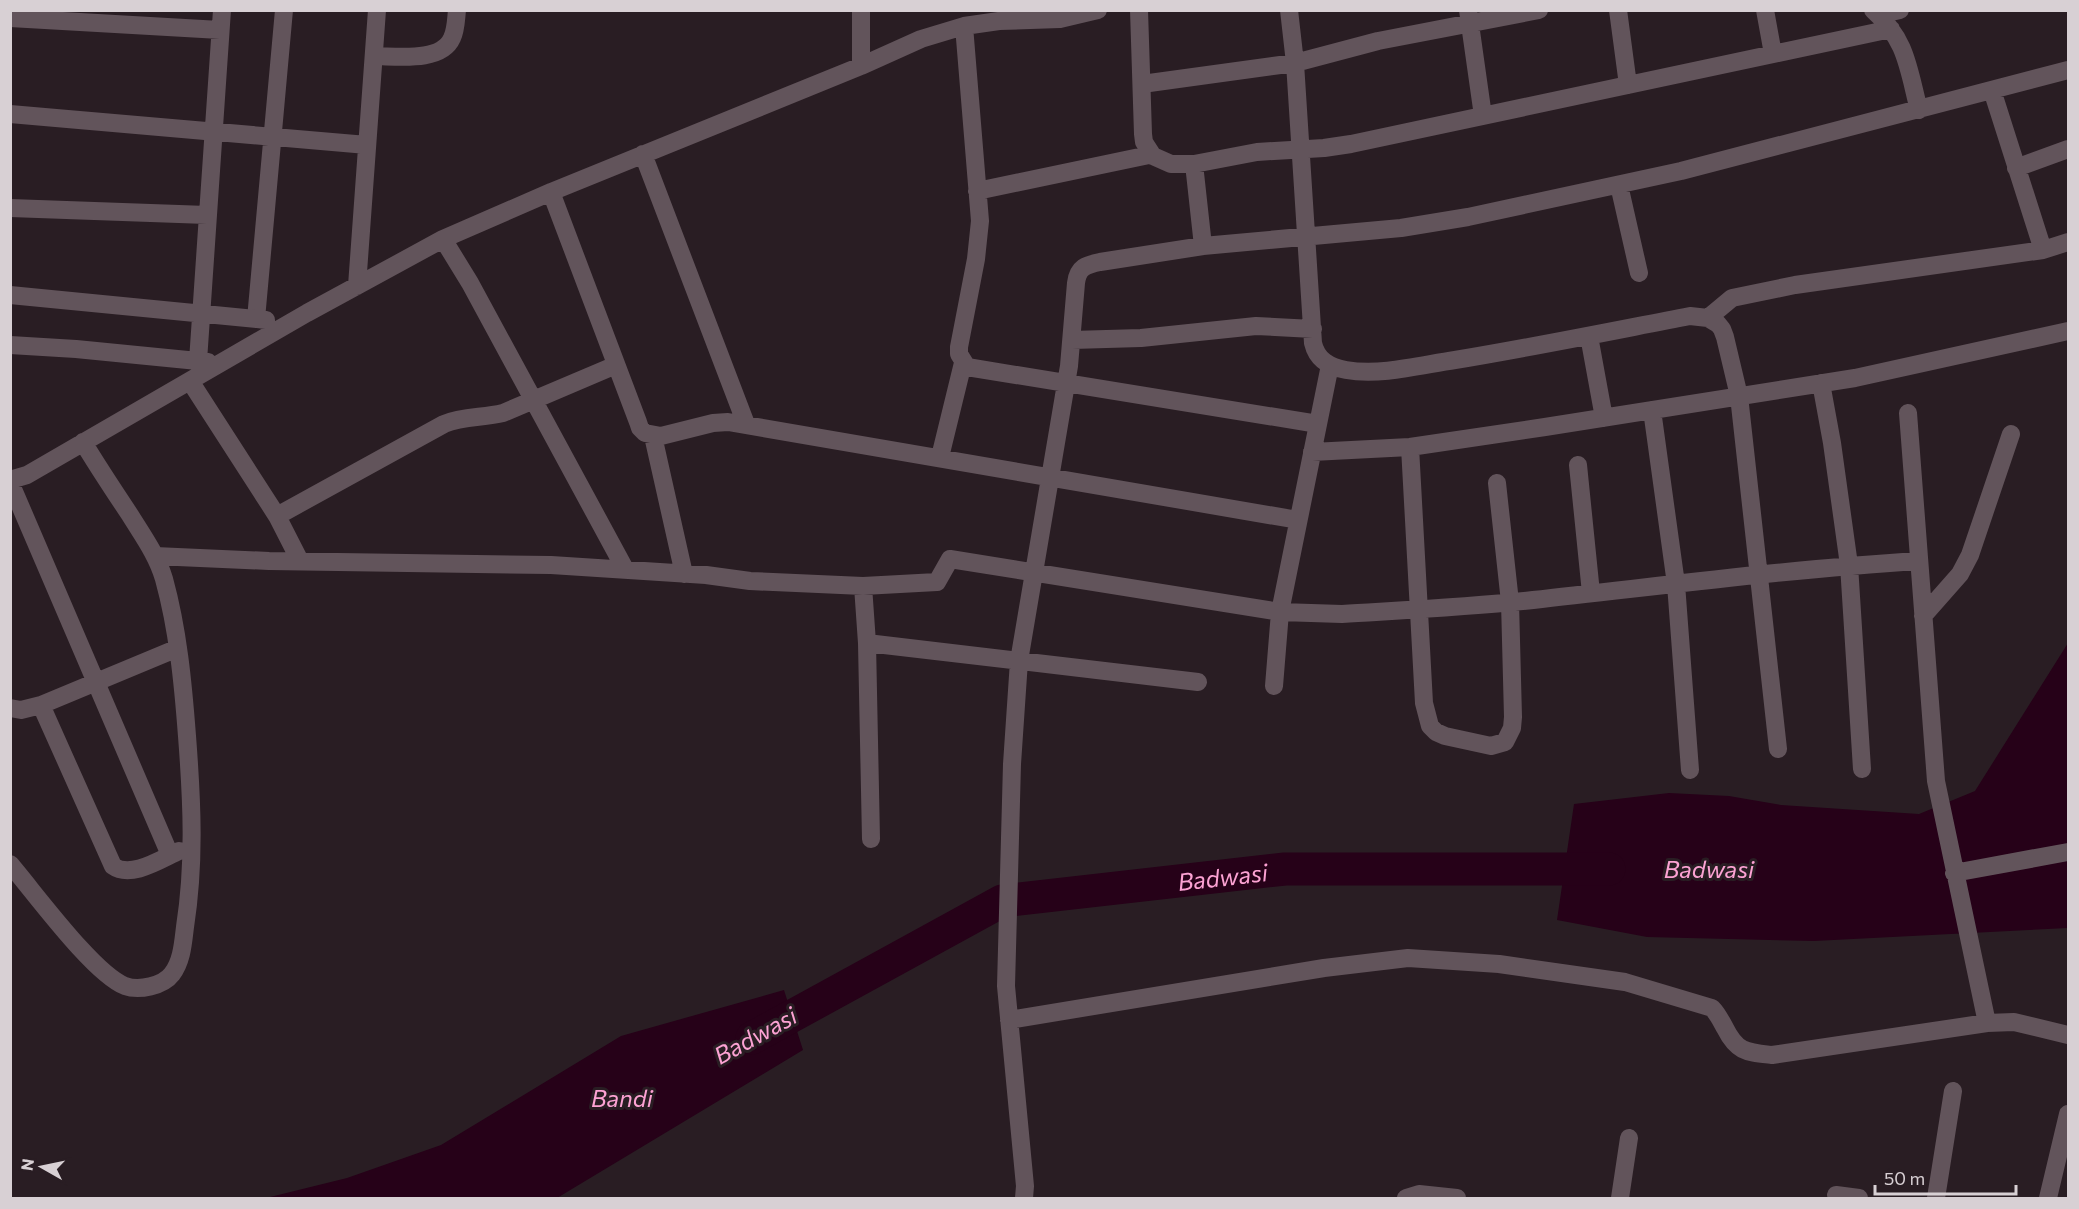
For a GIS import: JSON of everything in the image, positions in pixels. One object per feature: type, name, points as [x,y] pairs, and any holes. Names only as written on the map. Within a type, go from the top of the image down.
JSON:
[{"type":"street","points":[[198,361],[222,10]]},
{"type":"street","points":[[256,319],[284,10]]},
{"type":"street","points":[[357,286],[377,10]]},
{"type":"street","points":[[374,56],[428,55],[443,50],[453,36],[457,10]]},
{"type":"street","points":[[861,10],[861,66]]},
{"type":"street","points":[[170,855],[10,481],[27,475],[292,322],[443,239],[551,192],[861,66],[921,39],[1003,16],[1060,19],[1098,10]]},
{"type":"street","points":[[1139,10],[1143,134],[1144,142],[1153,156]]},
{"type":"street","points":[[1289,10],[1295,63],[1314,350],[1323,361],[1347,370],[1371,371],[1467,358],[1690,316],[1708,318],[1718,324],[1725,337],[1739,396],[1745,436],[1778,749]]},
{"type":"street","points":[[1142,84],[1295,63],[1469,17],[1539,10]]},
{"type":"street","points":[[1618,10],[1628,85]]},
{"type":"street","points":[[1766,10],[1773,54]]},
{"type":"street","points":[[978,191],[1149,155],[1171,164],[1194,164],[1257,152],[1351,144],[1773,54],[1900,10]]},
{"type":"street","points":[[1469,17],[1484,116]]},
{"type":"street","points":[[10,18],[220,30]]},
{"type":"street","points":[[1881,18],[1902,46],[1919,110]]},
{"type":"street","points":[[964,26],[980,221],[979,238],[959,346],[959,354],[963,363],[972,369],[1318,424]]},
{"type":"street","points":[[1024,1198],[1025,1186],[1006,986],[1011,764],[1019,661],[1052,477],[1072,340],[1077,275],[1085,266],[1203,246],[1307,238],[1468,218],[1692,168],[2068,70]]},
{"type":"street","points":[[1992,90],[2043,250]]},
{"type":"street","points":[[10,114],[367,145]]},
{"type":"street","points":[[2016,168],[2068,149]]},
{"type":"street","points":[[643,154],[746,424]]},
{"type":"street","points":[[1194,164],[1203,246]]},
{"type":"street","points":[[1619,185],[1639,273]]},
{"type":"street","points":[[551,192],[640,428],[653,436],[713,423],[746,424],[1298,520]]},
{"type":"street","points":[[10,207],[207,215]]},
{"type":"street","points":[[443,239],[470,283],[625,569]]},
{"type":"street","points":[[1708,318],[1732,298],[1785,287],[2043,250],[2068,242]]},
{"type":"street","points":[[10,295],[292,322]]},
{"type":"street","points":[[1072,340],[1141,338],[1256,326],[1313,329]]},
{"type":"street","points":[[1312,452],[1410,447],[1855,378],[2068,331]]},
{"type":"street","points":[[1589,336],[1604,418]]},
{"type":"street","points":[[10,345],[222,363]]},
{"type":"street","points":[[940,457],[963,363]]},
{"type":"street","points":[[277,516],[444,423],[459,418],[496,415],[616,365]]},
{"type":"street","points":[[1274,686],[1280,612],[1330,365]]},
{"type":"street","points":[[190,381],[277,516],[300,561]]},
{"type":"street","points":[[1821,383],[1849,565],[1862,769]]},
{"type":"street","points":[[1652,410],[1676,584],[1690,770]]},
{"type":"street","points":[[1908,413],[1936,781],[1987,1023]]},
{"type":"street","points":[[1923,616],[1960,574],[1970,555],[2011,434]]},
{"type":"street","points":[[653,436],[684,574]]},
{"type":"street","points":[[10,864],[79,946],[106,972],[126,986],[143,987],[162,983],[171,976],[180,957],[191,889],[193,816],[178,648],[164,579],[155,556],[83,442]]},
{"type":"street","points":[[1410,447],[1424,703],[1430,726],[1445,736],[1491,746],[1505,742],[1512,728],[1510,602],[1497,483]]},
{"type":"street","points":[[1578,465],[1591,593]]},
{"type":"street","points":[[155,556],[246,561],[540,565],[625,569],[750,581],[863,586],[937,582],[950,560],[1280,612],[1342,614],[1510,602],[1758,574],[1919,561]]},
{"type":"street","points":[[863,586],[867,644],[871,839]]},
{"type":"street","points":[[867,644],[1198,682]]},
{"type":"street","points":[[10,708],[21,710],[41,705],[178,648]]},
{"type":"street","points":[[41,705],[108,860],[113,866],[118,870],[134,869],[192,846]]},
{"type":"street","points":[[1953,868],[2068,852]]},
{"type":"street","points":[[1009,1020],[1324,968],[1408,958],[1499,964],[1625,982],[1712,1008],[1718,1014],[1736,1047],[1744,1051],[1772,1055],[1987,1023],[2014,1022],[2068,1035]]},
{"type":"street","points":[[1936,1198],[1953,1090]]},
{"type":"street","points":[[2048,1198],[2068,1114]]},
{"type":"street","points":[[1620,1198],[1629,1138]]},
{"type":"street","points":[[1406,1198],[1419,1194],[1457,1198]]},
{"type":"street","points":[[1836,1195],[1859,1198]]},
{"type":"water","points":[[2068,643],[2068,928],[1814,941],[1647,937],[1557,920],[1574,804],[1669,793],[1729,796],[1781,805],[1919,814],[1975,791]]},
{"type":"water","name":"Bandi","points":[[784,990],[803,1050],[557,1198],[266,1198],[347,1178],[441,1145],[621,1036]]},
{"type":"waterway","name":"Badwasi","points":[[752,1038],[1002,901],[1285,869],[1609,869]]}]
